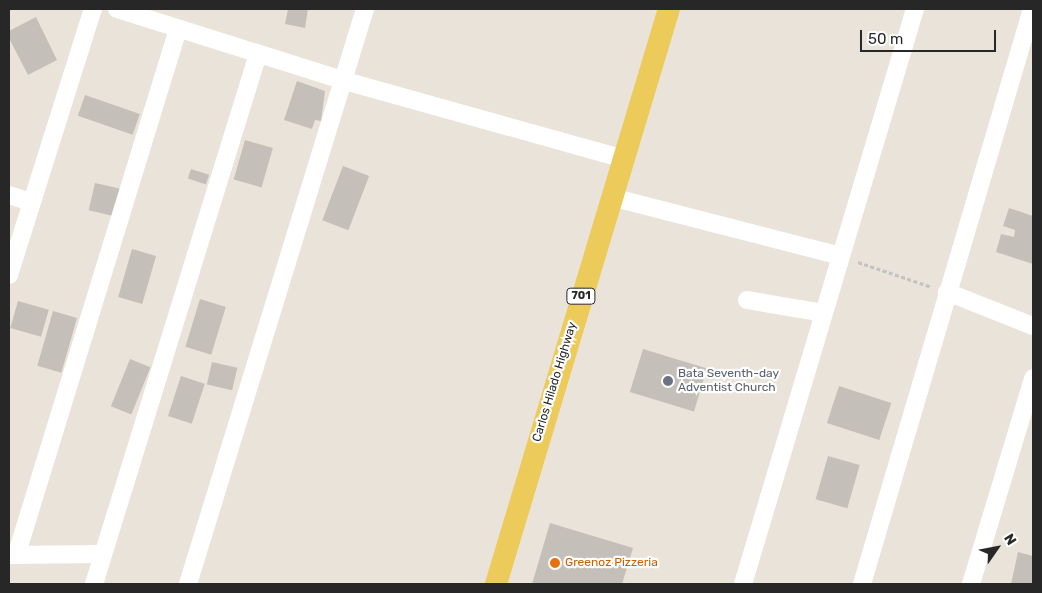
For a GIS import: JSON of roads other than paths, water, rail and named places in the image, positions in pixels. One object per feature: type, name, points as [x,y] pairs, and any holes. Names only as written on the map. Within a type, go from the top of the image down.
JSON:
[{"type":"main road","name":"Carlos Hilado Highway","points":[[496,584],[611,197],[670,9]]},
{"type":"street","points":[[9,275],[93,9]]},
{"type":"street","points":[[117,9],[345,81],[624,159]]},
{"type":"street","points":[[188,584],[345,81],[365,9]]},
{"type":"street","points":[[743,584],[915,9]]},
{"type":"street","points":[[862,584],[1032,9]]},
{"type":"street","points":[[102,554],[13,554],[178,29]]},
{"type":"street","points":[[94,584],[258,54]]},
{"type":"street","points":[[9,195],[31,202]]},
{"type":"street","points":[[611,197],[840,256]]},
{"type":"street","points":[[947,292],[1033,326]]},
{"type":"street","points":[[747,300],[823,313]]},
{"type":"street","points":[[971,584],[1033,378]]},
{"type":"place","name":"Bata Seventh-day Adventist Church","points":[[668,381]]},
{"type":"place","name":"Greenoz Pizzeria","points":[[555,563]]}]
